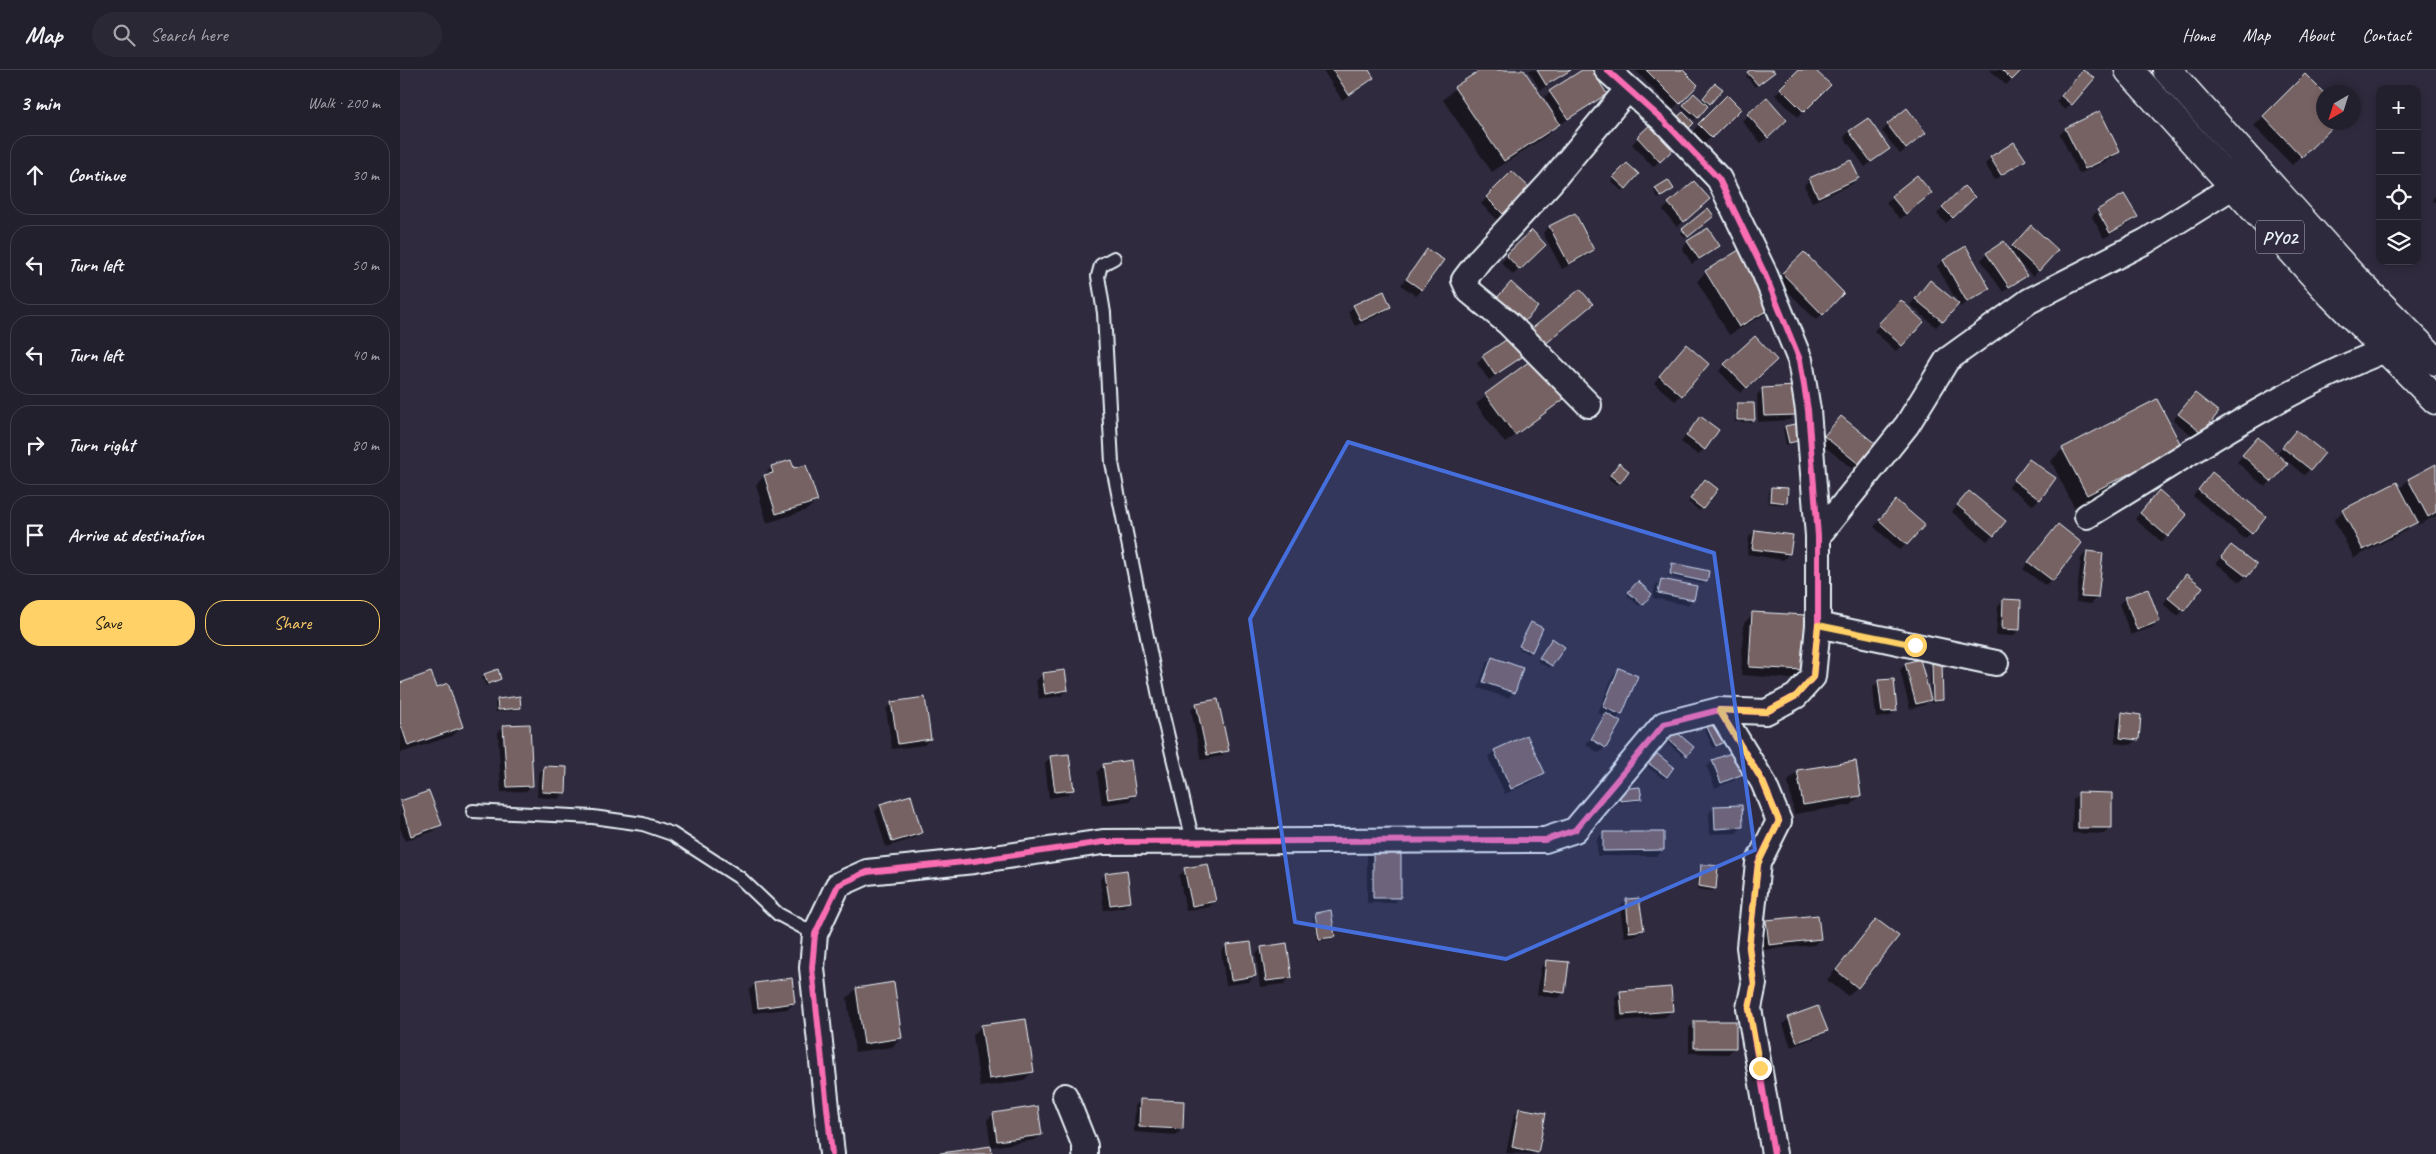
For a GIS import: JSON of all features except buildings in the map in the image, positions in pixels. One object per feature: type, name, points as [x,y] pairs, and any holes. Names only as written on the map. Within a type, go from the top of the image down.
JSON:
[{"type":"highway","name":"PY02","points":[[2129,70],[2332,295],[2436,400]]},
{"type":"highway","name":"PY02","points":[[2167,70],[2352,276],[2436,361]]},
{"type":"street","points":[[832,1154],[812,968],[815,934],[838,885],[867,872],[974,861],[1103,842],[1545,840],[1575,830],[1664,724],[1719,710],[1766,712],[1796,696],[1813,677],[1818,625],[1818,536],[1808,410],[1800,360],[1764,272],[1719,178],[1663,120],[1627,90],[1607,70]]},
{"type":"street","points":[[1589,405],[1508,323],[1469,291],[1464,280],[1480,259],[1550,183],[1627,90]]},
{"type":"street","points":[[1818,536],[1907,425],[1947,360],[2030,302],[2146,241],[2234,186]]},
{"type":"street","points":[[2086,516],[2278,402],[2343,366],[2386,350]]},
{"type":"street","points":[[1818,625],[1996,663]]},
{"type":"street","points":[[1719,710],[1763,782],[1779,821],[1758,864],[1749,947],[1754,984],[1749,1008],[1774,1154]]},
{"type":"street","points":[[1065,1096],[1085,1146],[1085,1154]]},
{"type":"lane","points":[[1114,258],[1102,265],[1098,276],[1104,313],[1112,463],[1163,716],[1193,841]]},
{"type":"lane","points":[[473,811],[593,817],[643,824],[672,834],[740,878],[778,914],[815,934]]},
{"type":"highlighted area","points":[[1348,442],[1714,553],[1755,850],[1506,959],[1295,922],[1250,619]]},
{"type":"cycle path","points":[[1607,70],[1663,120],[1719,179],[1764,272],[1800,360],[1808,410],[1818,536],[1818,625],[1813,677],[1796,696],[1766,712],[1719,710]]},
{"type":"cycle path","points":[[832,1154],[812,968],[815,934],[838,885],[867,872],[974,861],[1103,842],[1545,840],[1575,830],[1664,724],[1719,710],[1763,782],[1779,821],[1758,863],[1749,947],[1754,984],[1749,1008],[1774,1154]]},
{"type":"route","points":[[1760,1068],[1749,1008],[1754,984],[1749,947],[1758,864],[1779,821],[1763,782],[1719,710],[1766,712],[1796,696],[1813,677],[1818,625],[1915,645]]}]
